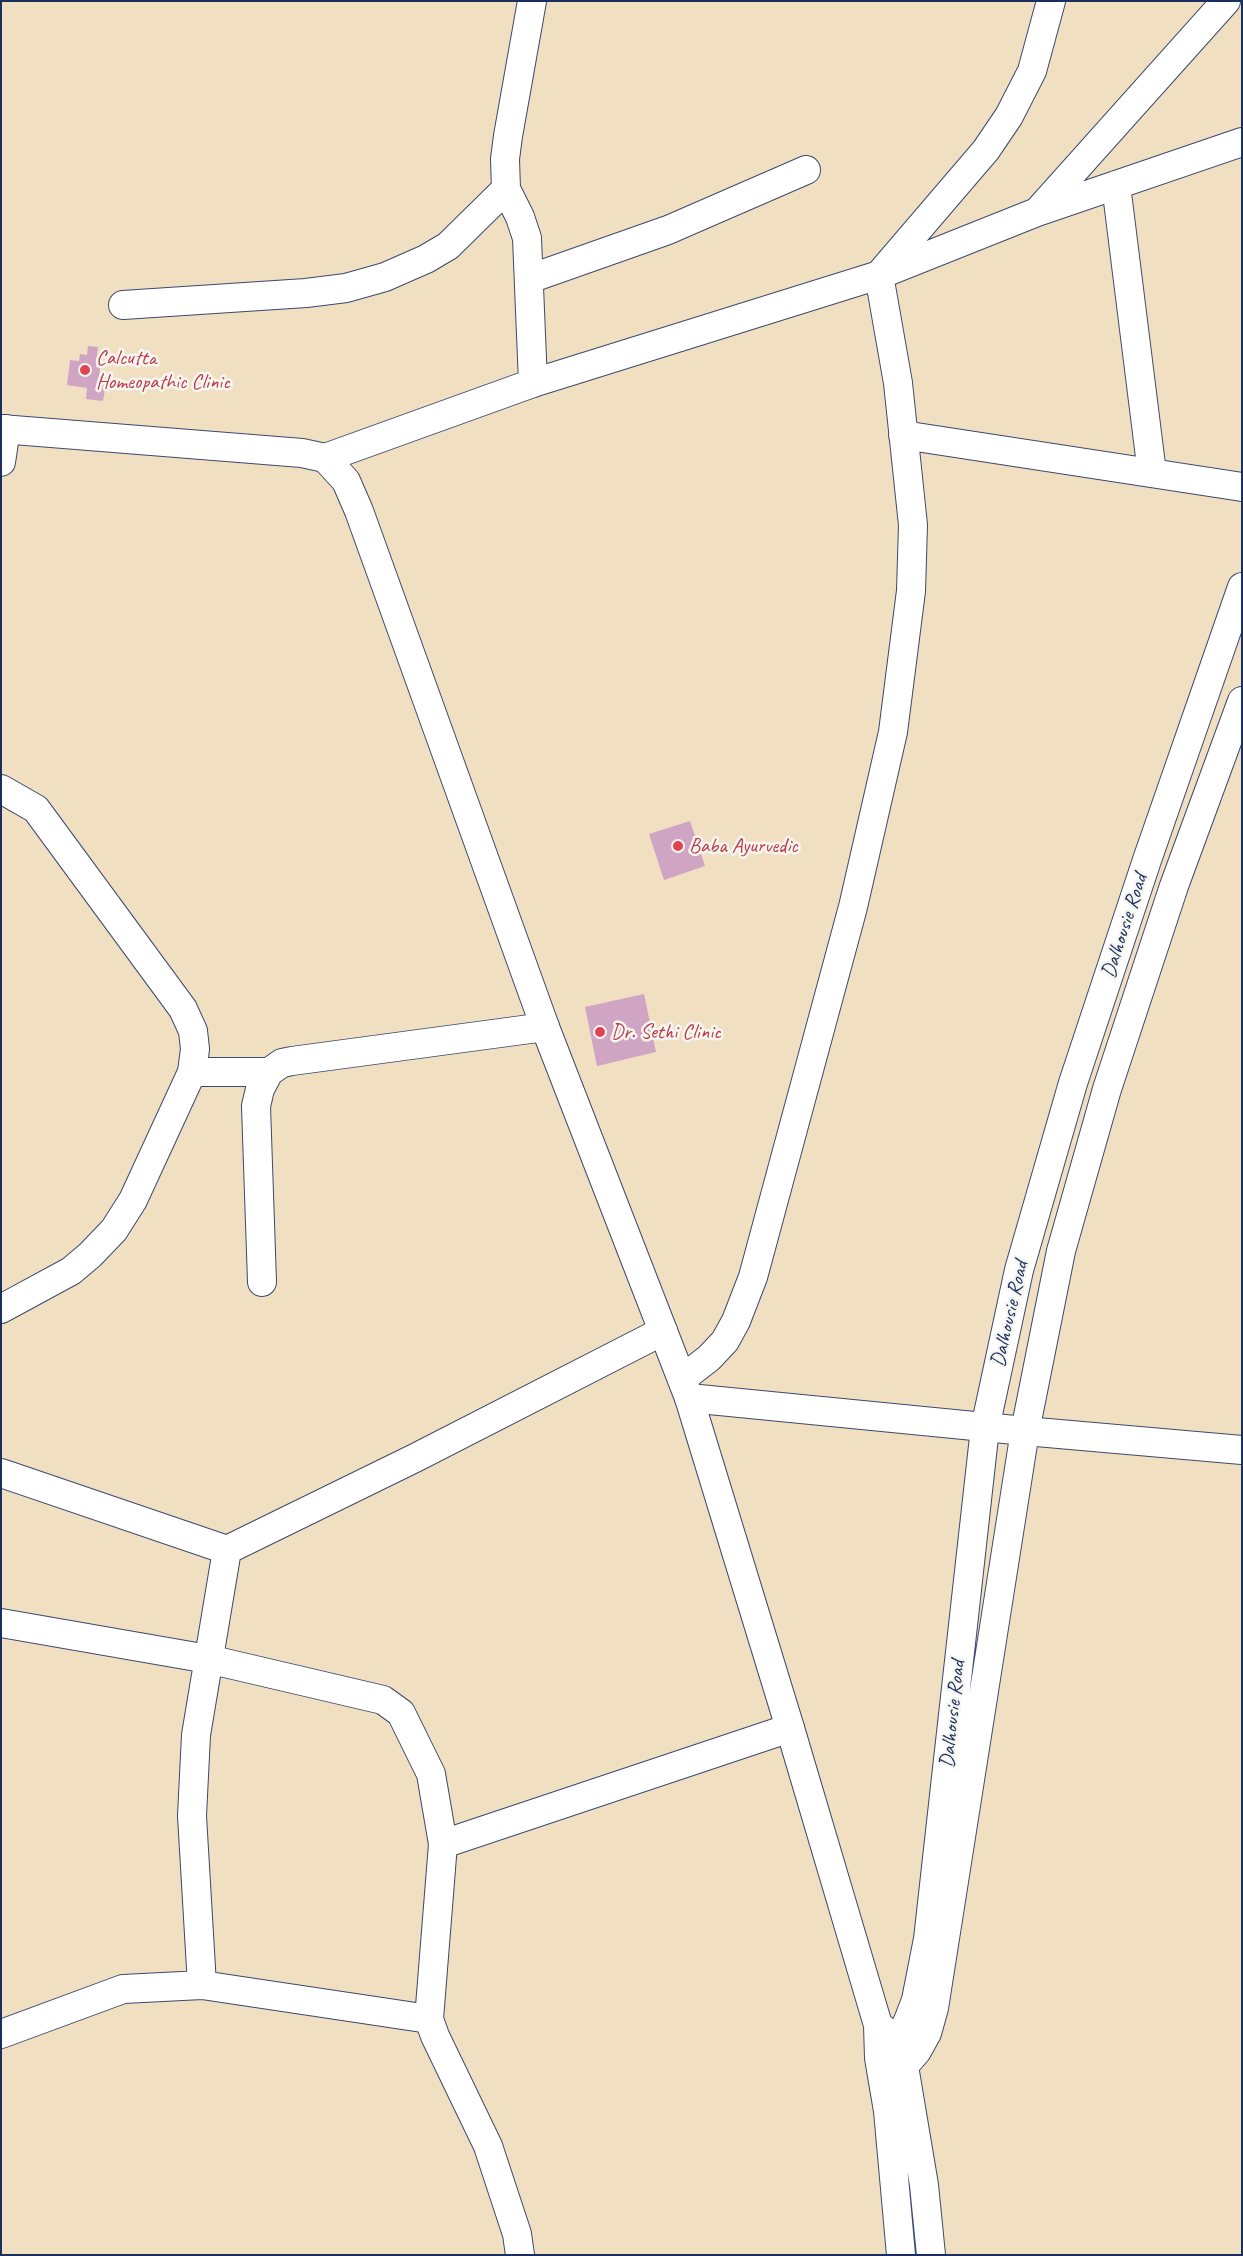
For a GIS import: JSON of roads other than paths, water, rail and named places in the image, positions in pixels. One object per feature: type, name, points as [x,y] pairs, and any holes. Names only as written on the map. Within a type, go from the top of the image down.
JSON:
[{"type":"street","points":[[532,1],[508,136],[506,189],[520,217],[527,238],[530,279],[532,383]]},
{"type":"street","points":[[879,275],[986,150],[1009,116],[1032,71],[1051,1]]},
{"type":"street","points":[[1038,212],[1226,1]]},
{"type":"street","points":[[1,462],[4,429],[302,453],[325,458],[532,383],[879,275],[1038,212],[1242,142]]},
{"type":"street","points":[[530,279],[668,230],[806,170]]},
{"type":"street","points":[[1116,185],[1152,473]]},
{"type":"street","points":[[123,305],[306,293],[346,288],[385,277],[426,259],[448,246],[506,189]]},
{"type":"street","points":[[686,1389],[709,1358],[725,1341],[736,1321],[753,1277],[854,907],[893,732],[911,591],[913,525],[898,383],[879,275]]},
{"type":"street","points":[[903,435],[1242,487]]},
{"type":"street","points":[[325,458],[346,481],[360,510],[545,1027],[686,1389],[888,2054],[924,2184],[930,2255]]},
{"type":"street","name":"Dalhousie Road","points":[[888,2054],[916,2000],[928,1939],[984,1428],[1019,1270],[1073,1083],[1147,860],[1242,587]]},
{"type":"street","name":"Dalhousie Road","points":[[888,2054],[917,2051],[927,2033],[934,2008],[1025,1431],[1061,1251],[1107,1089],[1180,872],[1242,701]]},
{"type":"street","points":[[1,789],[36,809],[182,1009],[193,1032],[195,1049],[192,1072],[133,1200],[114,1230],[90,1255],[70,1271],[1,1308]]},
{"type":"street","points":[[1147,860],[1180,872]]},
{"type":"street","points":[[262,1282],[256,1106],[260,1088],[269,1072],[282,1063],[292,1060],[545,1027]]},
{"type":"street","points":[[192,1072],[269,1072]]},
{"type":"street","points":[[1,1473],[227,1550],[415,1458],[663,1331]]},
{"type":"street","points":[[686,1389],[984,1428],[1242,1450]]},
{"type":"street","points":[[202,1985],[192,1816],[196,1735],[227,1550]]},
{"type":"street","points":[[1,1623],[208,1659],[383,1700],[401,1713],[431,1774],[443,1844],[429,2019],[435,2036],[488,2146],[517,2234],[520,2255]]},
{"type":"street","points":[[443,1844],[790,1728]]},
{"type":"street","points":[[1,2034],[123,1989],[202,1985],[429,2019]]},
{"type":"street","points":[[888,2054],[901,2255]]},
{"type":"place","name":"Calcutta Homeopathic Clinic","points":[[85,370]]},
{"type":"place","name":"Baba Ayurvedic","points":[[678,846]]},
{"type":"place","name":"Dr. Sethi Clinic","points":[[600,1032]]}]
